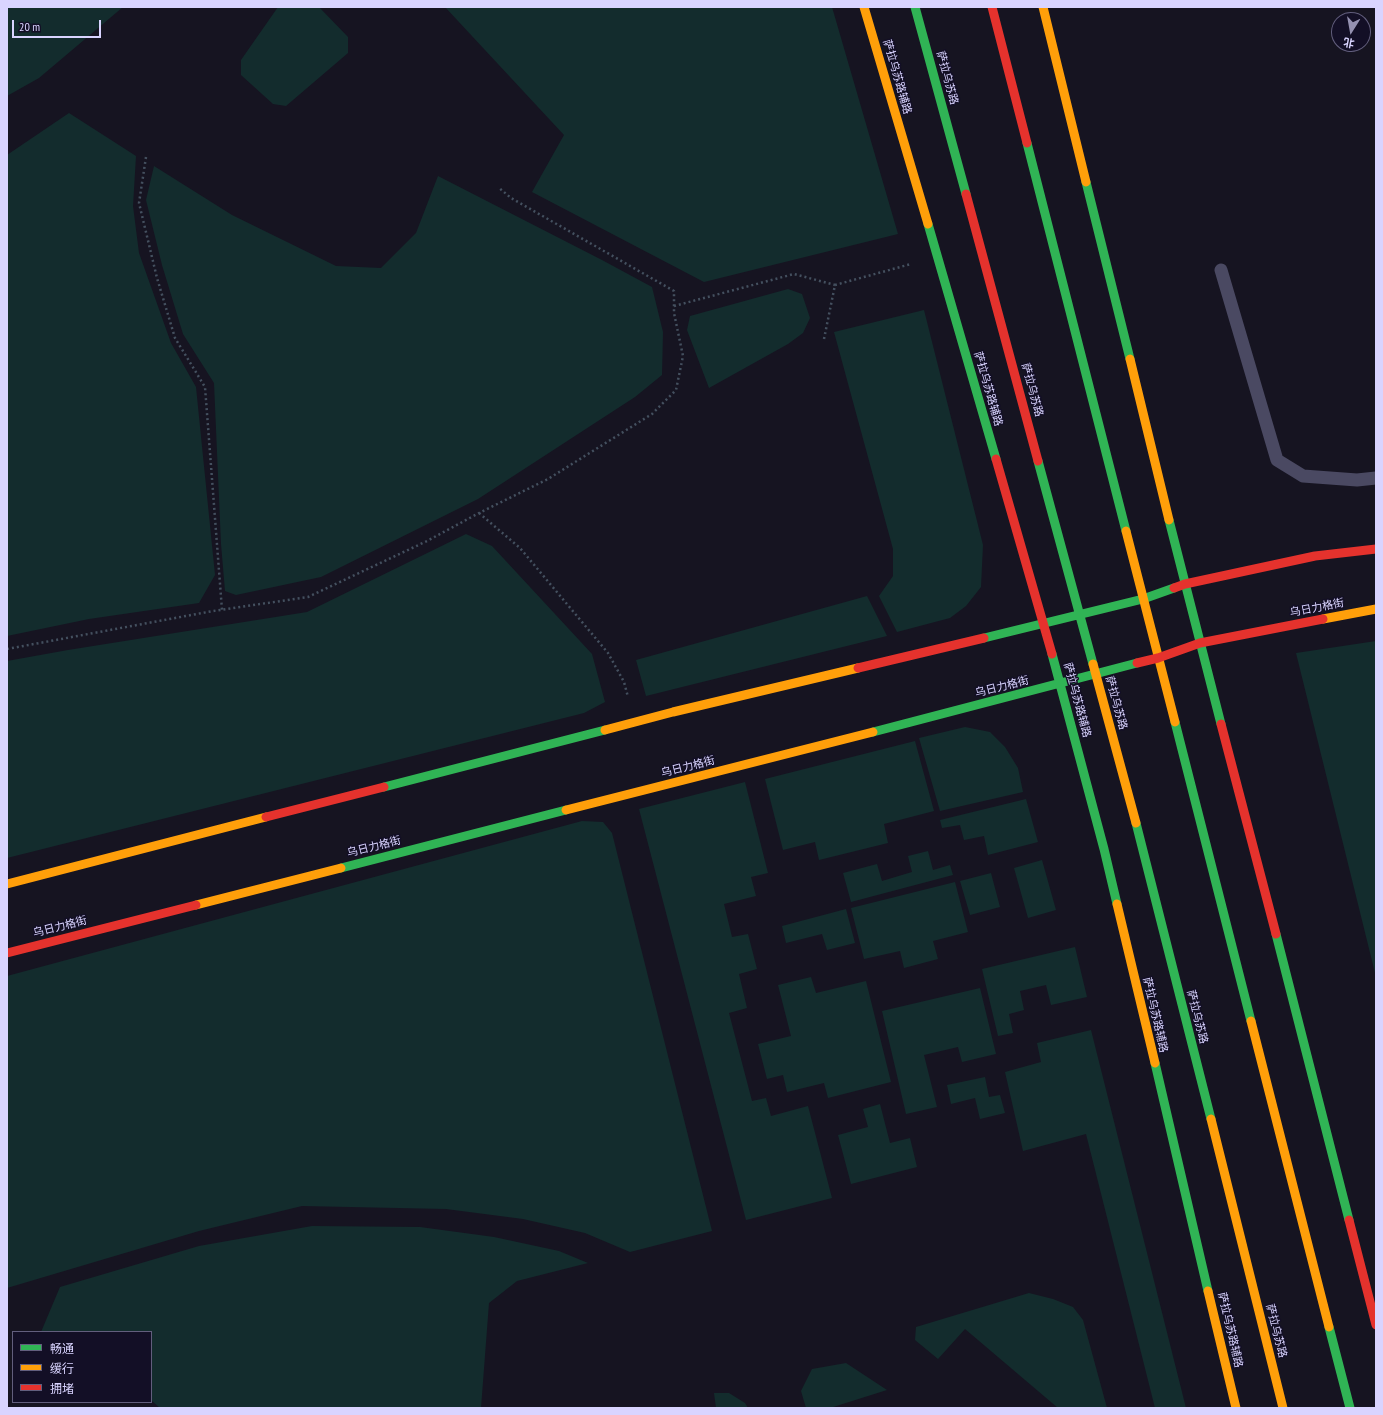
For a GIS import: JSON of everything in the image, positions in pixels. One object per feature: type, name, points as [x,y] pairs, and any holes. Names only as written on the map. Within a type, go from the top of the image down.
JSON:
[{"type":"street","name":"萨拉乌苏路辅路","points":[[864,7],[1044,623],[1104,848],[1236,1408]]},
{"type":"street","name":"萨拉乌苏路","points":[[915,7],[1140,836],[1283,1408]]},
{"type":"street","points":[[992,7],[1142,599],[1200,818],[1350,1408]]},
{"type":"street","points":[[1043,7],[1185,584],[1376,1325]]},
{"type":"street","points":[[7,884],[633,722],[1142,599],[1185,584],[1315,556],[1376,549]]},
{"type":"street","name":"乌日力格街","points":[[7,953],[1060,684],[1096,673],[1158,658],[1200,643],[1376,609]]},
{"type":"lane","points":[[1221,270],[1276,460],[1302,476],[1357,480],[1376,478]]},
{"type":"path","points":[[146,157],[139,203],[157,278],[175,338],[205,386],[222,610]]},
{"type":"path","points":[[7,649],[222,610],[308,597],[427,541],[478,513],[548,479],[652,414],[676,390],[683,356],[674,313],[674,290],[511,198],[498,187]]},
{"type":"path","points":[[674,306],[794,274],[835,285],[937,258]]},
{"type":"path","points":[[824,339],[835,285]]},
{"type":"path","points":[[478,513],[520,548],[608,653],[624,682],[633,722]]},
{"type":"green space","points":[[7,7],[123,7],[39,78],[7,96]]},
{"type":"green space","points":[[278,7],[319,7],[348,37],[348,53],[286,106],[273,104],[241,75],[241,60]]},
{"type":"green space","points":[[445,7],[832,7],[898,234],[704,282],[532,192],[564,135]]},
{"type":"green space","points":[[69,113],[136,156],[133,206],[139,253],[171,343],[196,387],[215,575],[199,603],[89,619],[7,636],[7,155]]},
{"type":"green space","points":[[154,166],[232,215],[336,266],[381,268],[416,233],[438,176],[652,287],[663,332],[662,375],[635,397],[478,499],[321,577],[236,595],[225,591],[221,544],[214,383],[183,334],[162,265],[146,200]]},
{"type":"green space","points":[[788,289],[802,294],[810,318],[803,333],[788,344],[709,388],[687,330],[690,316]]},
{"type":"green space","points":[[924,310],[983,545],[981,587],[966,606],[950,618],[897,632],[879,596],[893,576],[893,549],[834,332]]},
{"type":"green space","points":[[466,534],[492,546],[592,654],[605,702],[584,713],[7,858],[7,661],[307,612]]},
{"type":"green space","points":[[867,596],[887,636],[646,696],[636,660]]},
{"type":"green space","points":[[1376,641],[1376,977],[1296,653]]},
{"type":"green space","points":[[965,727],[990,732],[1005,747],[1018,768],[1023,792],[940,811],[919,738]]},
{"type":"green space","points":[[915,741],[934,811],[884,824],[888,843],[819,860],[815,842],[783,850],[765,779]]},
{"type":"green space","points":[[745,782],[768,873],[751,877],[756,896],[724,904],[732,937],[748,934],[757,969],[739,974],[747,1008],[729,1013],[752,1101],[766,1098],[771,1116],[808,1106],[832,1198],[746,1220],[639,809]]},
{"type":"green space","points":[[1026,799],[1038,842],[988,855],[984,836],[964,840],[960,825],[942,828],[940,820]]},
{"type":"green space","points":[[582,821],[603,822],[612,833],[712,1231],[630,1252],[585,1233],[523,1219],[446,1209],[302,1206],[199,1231],[7,1288],[7,976]]},
{"type":"green space","points":[[928,851],[933,870],[950,865],[953,875],[851,902],[843,873],[877,864],[882,881],[912,872],[908,856]]},
{"type":"green space","points":[[1042,860],[1056,910],[1028,918],[1014,868]]},
{"type":"green space","points":[[991,873],[1000,907],[970,915],[960,881]]},
{"type":"green space","points":[[955,882],[968,932],[933,941],[938,959],[904,968],[900,951],[864,959],[851,908]]},
{"type":"green space","points":[[846,909],[855,943],[827,950],[822,934],[786,943],[782,926]]},
{"type":"green space","points":[[1075,947],[1087,997],[1051,1005],[1046,985],[1020,991],[1024,1010],[1009,1014],[1013,1033],[998,1036],[982,969]]},
{"type":"green space","points":[[811,977],[816,993],[866,981],[891,1082],[828,1098],[824,1083],[787,1092],[783,1075],[767,1079],[758,1044],[791,1036],[778,985]]},
{"type":"green space","points":[[980,988],[996,1054],[962,1062],[958,1047],[924,1055],[937,1107],[906,1114],[882,1011]]},
{"type":"green space","points":[[1091,1030],[1186,1408],[1155,1408],[1086,1134],[1023,1151],[1005,1072],[1041,1062],[1037,1043]]},
{"type":"green space","points":[[985,1077],[989,1097],[1000,1095],[1005,1113],[980,1119],[975,1098],[951,1104],[947,1085]]},
{"type":"green space","points":[[880,1104],[890,1143],[910,1138],[917,1167],[851,1184],[838,1135],[868,1127],[863,1109]]},
{"type":"green space","points":[[312,1226],[420,1227],[494,1237],[559,1251],[588,1263],[517,1281],[489,1303],[481,1408],[160,1408],[152,1401],[152,1331],[41,1331],[60,1287],[199,1246]]},
{"type":"green space","points":[[1029,1293],[1053,1299],[1073,1307],[1083,1320],[1107,1408],[1058,1408],[965,1329],[938,1359],[915,1340],[916,1327]]},
{"type":"green space","points":[[846,1363],[887,1390],[830,1408],[806,1408],[801,1391],[812,1369]]},
{"type":"green space","points":[[714,1393],[729,1393],[745,1403],[748,1408],[716,1408]]},
{"type":"traffic: fast","points":[[915,7],[966,194]]},
{"type":"traffic: fast","points":[[1027,143],[1126,531]]},
{"type":"traffic: fast","points":[[1086,182],[1130,359]]},
{"type":"traffic: fast","points":[[928,224],[996,459]]},
{"type":"traffic: fast","points":[[1038,461],[1093,664]]},
{"type":"traffic: fast","points":[[1169,520],[1221,724]]},
{"type":"traffic: fast","points":[[984,638],[1143,599],[1174,588]]},
{"type":"traffic: fast","points":[[1052,654],[1104,849],[1117,904]]},
{"type":"traffic: fast","points":[[873,732],[1137,663]]},
{"type":"traffic: fast","points":[[1175,722],[1251,1021]]},
{"type":"traffic: fast","points":[[384,787],[605,730]]},
{"type":"traffic: fast","points":[[341,868],[566,810]]},
{"type":"traffic: fast","points":[[1136,823],[1211,1119]]},
{"type":"traffic: fast","points":[[1276,934],[1349,1220]]},
{"type":"traffic: fast","points":[[1155,1063],[1208,1291]]},
{"type":"traffic: fast","points":[[1329,1327],[1350,1408]]},
{"type":"traffic: slow","points":[[864,7],[928,224]]},
{"type":"traffic: slow","points":[[1043,7],[1086,182]]},
{"type":"traffic: slow","points":[[1130,359],[1169,520]]},
{"type":"traffic: slow","points":[[1126,531],[1175,722]]},
{"type":"traffic: slow","points":[[1323,619],[1376,609]]},
{"type":"traffic: slow","points":[[1093,664],[1136,823]]},
{"type":"traffic: slow","points":[[605,730],[673,712],[858,668]]},
{"type":"traffic: slow","points":[[566,810],[873,732]]},
{"type":"traffic: slow","points":[[7,884],[266,817]]},
{"type":"traffic: slow","points":[[196,905],[341,868]]},
{"type":"traffic: slow","points":[[1117,904],[1155,1063]]},
{"type":"traffic: slow","points":[[1251,1021],[1329,1327]]},
{"type":"traffic: slow","points":[[1211,1119],[1283,1408]]},
{"type":"traffic: slow","points":[[1208,1291],[1236,1408]]},
{"type":"traffic: jam","points":[[992,7],[1027,143]]},
{"type":"traffic: jam","points":[[966,194],[1038,461]]},
{"type":"traffic: jam","points":[[996,459],[1052,654]]},
{"type":"traffic: jam","points":[[1174,588],[1185,584],[1315,556],[1376,549]]},
{"type":"traffic: jam","points":[[1137,663],[1158,658],[1200,643],[1323,619]]},
{"type":"traffic: jam","points":[[858,668],[984,638]]},
{"type":"traffic: jam","points":[[1221,724],[1276,934]]},
{"type":"traffic: jam","points":[[266,817],[384,787]]},
{"type":"traffic: jam","points":[[7,953],[196,905]]},
{"type":"traffic: jam","points":[[1349,1220],[1376,1325]]}]
